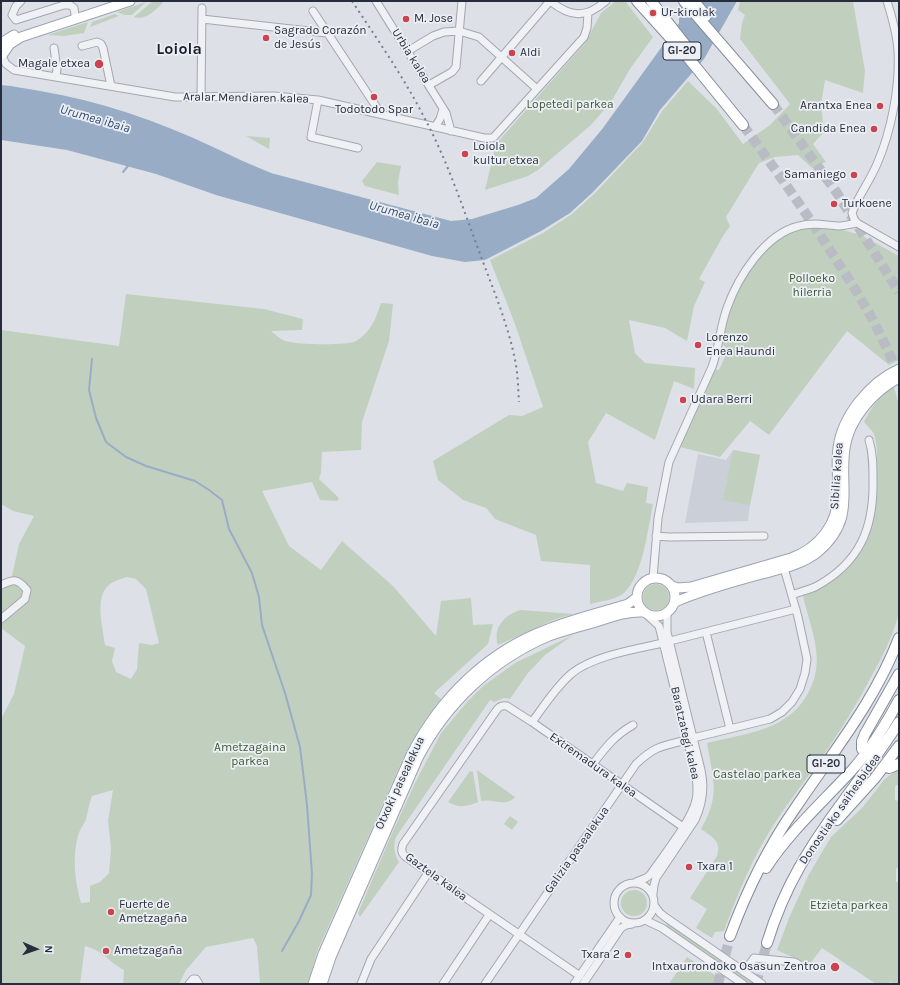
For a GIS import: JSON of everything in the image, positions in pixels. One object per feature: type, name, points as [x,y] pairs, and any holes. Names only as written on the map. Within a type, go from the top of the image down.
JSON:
[{"type":"highway","name":"GI-20","points":[[637,1],[725,100],[743,126]]},
{"type":"highway","points":[[651,1],[725,100]]},
{"type":"highway","name":"GI-20","points":[[684,1],[773,104]]},
{"type":"highway","points":[[694,1],[716,30],[722,44]]},
{"type":"highway","name":"GI-20","points":[[730,936],[749,888],[778,834],[853,726],[871,697],[885,672],[899,638]]},
{"type":"highway","points":[[862,748],[862,741],[865,734],[899,674]]},
{"type":"highway","points":[[749,888],[762,874],[788,837],[854,768],[882,730],[899,700]]},
{"type":"highway","name":"Donostiako saihesbidea","points":[[767,943],[788,889],[799,868],[816,841],[899,722]]},
{"type":"highway","points":[[816,841],[825,834],[875,778],[899,746]]},
{"type":"highway","points":[[889,768],[899,764]]},
{"type":"main road","points":[[1,43],[20,33],[116,1]]},
{"type":"main road","points":[[2,56],[7,47],[17,39],[130,1]]},
{"type":"main road","name":"Sibilia kalea","points":[[672,586],[678,588],[691,587],[791,558],[804,552],[817,543],[830,526],[836,509],[838,448],[845,424],[858,404],[873,387],[899,369]]},
{"type":"main road","name":"Sibilia kalea","points":[[675,602],[696,593],[784,568],[801,562],[817,553],[836,530],[844,506],[845,448],[851,428],[862,410],[879,392],[887,384],[899,378]]},
{"type":"main road","points":[[653,578],[662,579],[669,582],[672,586],[675,602],[667,613],[659,616],[645,614],[637,603],[636,598],[638,590],[642,584],[653,578]]},
{"type":"main road","name":"Otxoki pasealekua","points":[[314,984],[323,954],[411,755],[422,735],[456,690],[494,658],[520,642],[546,629],[628,604],[636,598]]},
{"type":"main road","name":"Otxoki pasealekua","points":[[322,984],[331,957],[418,758],[431,735],[448,711],[483,676],[524,649],[549,636],[631,612],[645,614]]},
{"type":"street","points":[[22,1],[16,6],[12,15],[16,20],[64,5],[70,5],[74,8],[75,14]]},
{"type":"street","points":[[429,85],[452,72],[456,67],[462,1]]},
{"type":"street","points":[[481,80],[550,1],[560,9],[568,12],[588,13],[598,8],[606,1]]},
{"type":"street","points":[[887,1],[898,52],[896,92],[891,121],[883,150],[874,172],[852,213],[857,223],[899,247]]},
{"type":"street","name":"Urbia kalea","points":[[379,2],[443,110],[451,131]]},
{"type":"street","points":[[202,8],[202,97]]},
{"type":"street","points":[[313,11],[381,114]]},
{"type":"street","points":[[408,51],[433,36],[444,32],[459,31],[479,37],[537,89],[584,37],[587,28],[588,13]]},
{"type":"street","points":[[202,19],[328,33]]},
{"type":"street","points":[[82,46],[97,42],[102,44],[112,86]]},
{"type":"street","points":[[54,48],[57,69],[56,76]]},
{"type":"street","name":"Aralar Mendiaren kalea","points":[[2,56],[6,64],[14,70],[175,97],[274,96],[318,100],[484,138],[493,138],[537,89]]},
{"type":"street","points":[[318,100],[311,137],[358,148]]},
{"type":"street","points":[[435,127],[443,110]]},
{"type":"street","points":[[653,578],[658,518],[669,462],[712,368],[726,309],[734,289],[753,260],[776,236],[788,228],[800,225],[817,224],[840,226],[857,223]]},
{"type":"street","points":[[792,595],[814,587],[833,576],[847,563],[861,544],[870,522],[873,502],[872,450],[869,440]]},
{"type":"street","points":[[656,536],[764,536]]},
{"type":"street","name":"Galizia pasealekua","points":[[485,984],[636,764],[658,747],[770,719],[782,712],[792,702],[800,689],[805,673],[807,659],[805,644],[784,568]]},
{"type":"street","points":[[1,585],[12,580],[20,582],[27,590],[24,599],[1,619]]},
{"type":"street","points":[[532,722],[557,687],[576,671],[589,664],[619,653],[796,609]]},
{"type":"street","name":"Baratzategi kalea","points":[[666,642],[667,613]]},
{"type":"street","name":"Baratzategi kalea","points":[[636,882],[650,875],[683,827],[693,810],[697,793],[690,739],[666,642],[659,626],[645,614]]},
{"type":"street","points":[[706,632],[730,729]]},
{"type":"street","name":"Extremadura kalea","points":[[503,705],[532,722],[683,827]]},
{"type":"street","name":"Gaztela kalea","points":[[503,705],[496,711],[403,844],[401,850],[403,855],[428,874],[580,976]]},
{"type":"street","points":[[593,764],[617,735],[633,725]]},
{"type":"street","name":"Baratzategi kalea","points":[[653,894],[656,878],[695,820],[704,794],[703,778],[700,774],[690,739]]},
{"type":"street","points":[[361,984],[371,959],[428,874]]},
{"type":"street","points":[[583,984],[621,928],[626,925],[634,923],[645,920],[651,914],[654,905],[653,894],[645,885],[636,882],[625,885],[618,890],[614,906],[620,917],[628,922],[634,923]]},
{"type":"street","points":[[654,905],[665,917],[762,984]]},
{"type":"street","points":[[443,984],[489,914]]},
{"type":"street","points":[[574,984],[620,917]]},
{"type":"street","points":[[645,920],[662,928],[743,984]]},
{"type":"street","points":[[744,972],[754,958],[794,962],[798,964]]},
{"type":"street","points":[[189,984],[193,979],[196,979],[199,984]]},
{"type":"shaded area","points":[[733,450],[760,455],[748,521],[685,523],[698,454],[726,460]]},
{"type":"green space","points":[[153,1],[161,1],[163,3],[146,16],[138,18],[134,17]]},
{"type":"green space","name":"Lopetedi parkea","points":[[616,1],[625,1],[653,37],[630,69],[611,102],[591,125],[538,170],[528,176],[485,190],[496,144],[585,43],[601,13]]},
{"type":"green space","points":[[740,1],[853,1],[865,71],[863,93],[825,80],[821,104],[824,132],[813,144],[826,162],[812,168],[798,155],[775,157],[759,163],[726,217],[730,226],[699,279],[705,282],[694,306],[687,341],[665,328],[629,320],[635,353],[645,363],[695,368],[694,389],[674,381],[655,440],[606,413],[588,442],[596,483],[623,491],[627,483],[648,487],[646,503],[653,504],[644,550],[631,584],[622,595],[618,597],[590,604],[590,565],[541,561],[536,535],[495,519],[486,508],[463,500],[438,480],[433,461],[509,415],[522,416],[543,407],[515,324],[490,260],[543,233],[572,214],[595,193],[643,142],[662,111],[688,81],[716,108],[743,144],[770,125],[790,104],[740,39],[742,23],[745,15],[738,10]]},
{"type":"green space","points":[[146,2],[132,15],[125,15],[117,12]]},
{"type":"green space","points":[[115,14],[119,16],[90,27],[92,22]]},
{"type":"green space","points":[[88,22],[84,33],[64,36],[48,35]]},
{"type":"green space","points":[[246,136],[270,138],[269,149]]},
{"type":"green space","points":[[377,162],[401,166],[398,182],[399,195],[365,186],[362,181]]},
{"type":"green space","name":"Polloeko hilerria","points":[[810,228],[843,230],[861,235],[899,256],[899,360],[889,365],[847,331],[769,435],[750,421],[720,457],[680,447],[714,369],[719,370],[728,350],[721,342],[732,307],[746,276],[771,244],[778,238],[793,231]]},
{"type":"green space","name":"Ametzagaina parkea","points":[[126,294],[264,309],[303,319],[302,330],[271,331],[278,337],[288,342],[308,344],[342,344],[356,341],[369,329],[375,319],[381,303],[393,304],[389,341],[362,422],[361,450],[322,452],[321,472],[319,479],[339,498],[337,501],[320,500],[312,482],[262,491],[289,546],[321,570],[342,541],[393,586],[436,636],[441,601],[471,598],[473,625],[493,624],[488,644],[434,693],[441,699],[420,728],[402,761],[317,952],[308,984],[260,984],[257,946],[253,938],[206,947],[186,970],[179,984],[123,984],[124,970],[101,953],[85,946],[80,984],[1,984],[1,719],[14,694],[25,646],[1,628],[1,589],[10,585],[19,544],[34,516],[13,511],[1,504],[1,330],[119,346]],"holes":[[[127,577],[136,579],[146,589],[159,643],[152,645],[139,643],[137,669],[131,679],[116,672],[112,661],[115,648],[105,645],[101,622],[101,605],[104,590],[113,582]],[[113,790],[108,821],[111,848],[109,873],[100,882],[90,886],[90,902],[81,903],[75,870],[76,844],[86,819],[92,796]]]},
{"type":"green space","name":"Castelao parkea","points":[[894,387],[899,405],[899,613],[897,622],[883,655],[851,712],[831,744],[787,805],[758,851],[734,904],[724,931],[715,932],[712,938],[696,928],[707,909],[690,898],[717,856],[718,851],[715,840],[701,829],[711,806],[714,787],[707,743],[752,733],[779,722],[791,714],[802,703],[810,689],[815,675],[817,655],[814,636],[803,596],[825,586],[840,575],[861,551],[868,538],[875,508],[877,491],[877,454],[874,434],[864,422],[876,402]]},
{"type":"green space","points":[[733,450],[760,455],[750,505],[723,500]]},
{"type":"green space","points":[[656,584],[665,588],[669,597],[665,606],[656,610],[647,606],[643,597],[647,588]]},
{"type":"green space","points":[[521,610],[573,614],[553,620],[498,645],[497,633],[501,623],[505,618]]},
{"type":"green space","points":[[573,635],[545,655],[528,673],[510,699],[504,698],[494,702],[490,700],[396,837],[394,850],[399,862],[360,917],[358,913],[394,829],[414,785],[441,733],[483,686],[515,663]]},
{"type":"green space","name":"Etzieta parkea","points":[[899,768],[899,785],[896,785],[895,787],[895,800],[899,801],[899,868],[896,868],[896,882],[899,882],[899,984],[890,982],[889,984],[876,984],[822,948],[809,965],[777,950],[789,918],[808,876],[831,837],[862,808],[884,780]]},
{"type":"green space","points":[[477,770],[515,797],[507,802],[481,801]]},
{"type":"green space","points":[[470,771],[473,772],[478,802],[463,806],[448,802]]},
{"type":"green space","points":[[510,816],[518,822],[512,830],[504,824]]},
{"type":"green space","points":[[634,890],[643,894],[647,903],[643,912],[634,916],[625,912],[621,903],[625,894]]},
{"type":"green space","points":[[666,920],[757,984],[749,984],[672,931],[665,928],[667,924],[665,922]]},
{"type":"green space","points":[[687,957],[716,976],[713,984],[669,984]]},
{"type":"water","name":"Urumea ibaia","points":[[682,1],[737,1],[704,59],[660,110],[642,141],[592,193],[570,213],[541,231],[485,260],[465,262],[432,256],[216,195],[156,174],[67,150],[1,140],[1,85],[85,100],[150,120],[271,173],[451,221],[472,219],[536,198],[569,169],[603,128],[679,23],[679,7]]},
{"type":"waterway","points":[[123,172],[128,166]]},
{"type":"waterway","points":[[92,359],[89,390],[96,418],[106,442],[126,457],[146,466],[195,481],[222,500],[229,529],[252,573],[259,597],[262,625],[285,693],[300,747],[307,805],[312,874],[311,895],[299,921],[282,951]]},
{"type":"tunnel","points":[[773,104],[837,193],[899,292]]},
{"type":"tunnel","points":[[743,125],[802,207],[871,316],[879,331],[899,379]]},
{"type":"tunnel","points":[[718,984],[730,936]]},
{"type":"tunnel","points":[[756,984],[767,943]]},
{"type":"railway","points":[[352,1],[390,58],[416,102],[447,167],[495,293],[508,333],[516,365],[519,402]]},
{"type":"place","name":"Ur-kirolak","points":[[653,13]]},
{"type":"place","name":"M. Jose","points":[[406,19]]},
{"type":"place","name":"Sagrado Corazón de Jesús","points":[[266,38]]},
{"type":"place","name":"Aldi","points":[[512,53]]},
{"type":"place","name":"Magale etxea","points":[[99,64]]},
{"type":"place","name":"Todotodo Spar","points":[[374,97]]},
{"type":"place","name":"Arantxa Enea","points":[[880,106]]},
{"type":"place","name":"Candida Enea","points":[[874,129]]},
{"type":"place","name":"Loiola kultur etxea","points":[[465,154]]},
{"type":"place","name":"Samaniego","points":[[854,175]]},
{"type":"place","name":"Turkoene","points":[[834,204]]},
{"type":"place","name":"Lorenzo Enea Haundi","points":[[698,345]]},
{"type":"place","name":"Udara Berri","points":[[683,400]]},
{"type":"place","name":"Txara 1","points":[[689,867]]},
{"type":"place","name":"Fuerte de Ametzagaña","points":[[111,912]]},
{"type":"place","name":"Ametzagaña","points":[[106,951]]},
{"type":"place","name":"Txara 2","points":[[628,955]]},
{"type":"place","name":"Intxaurrondoko Osasun Zentroa","points":[[835,967]]},
{"type":"district","name":"Loiola","points":[[179,49]]}]
